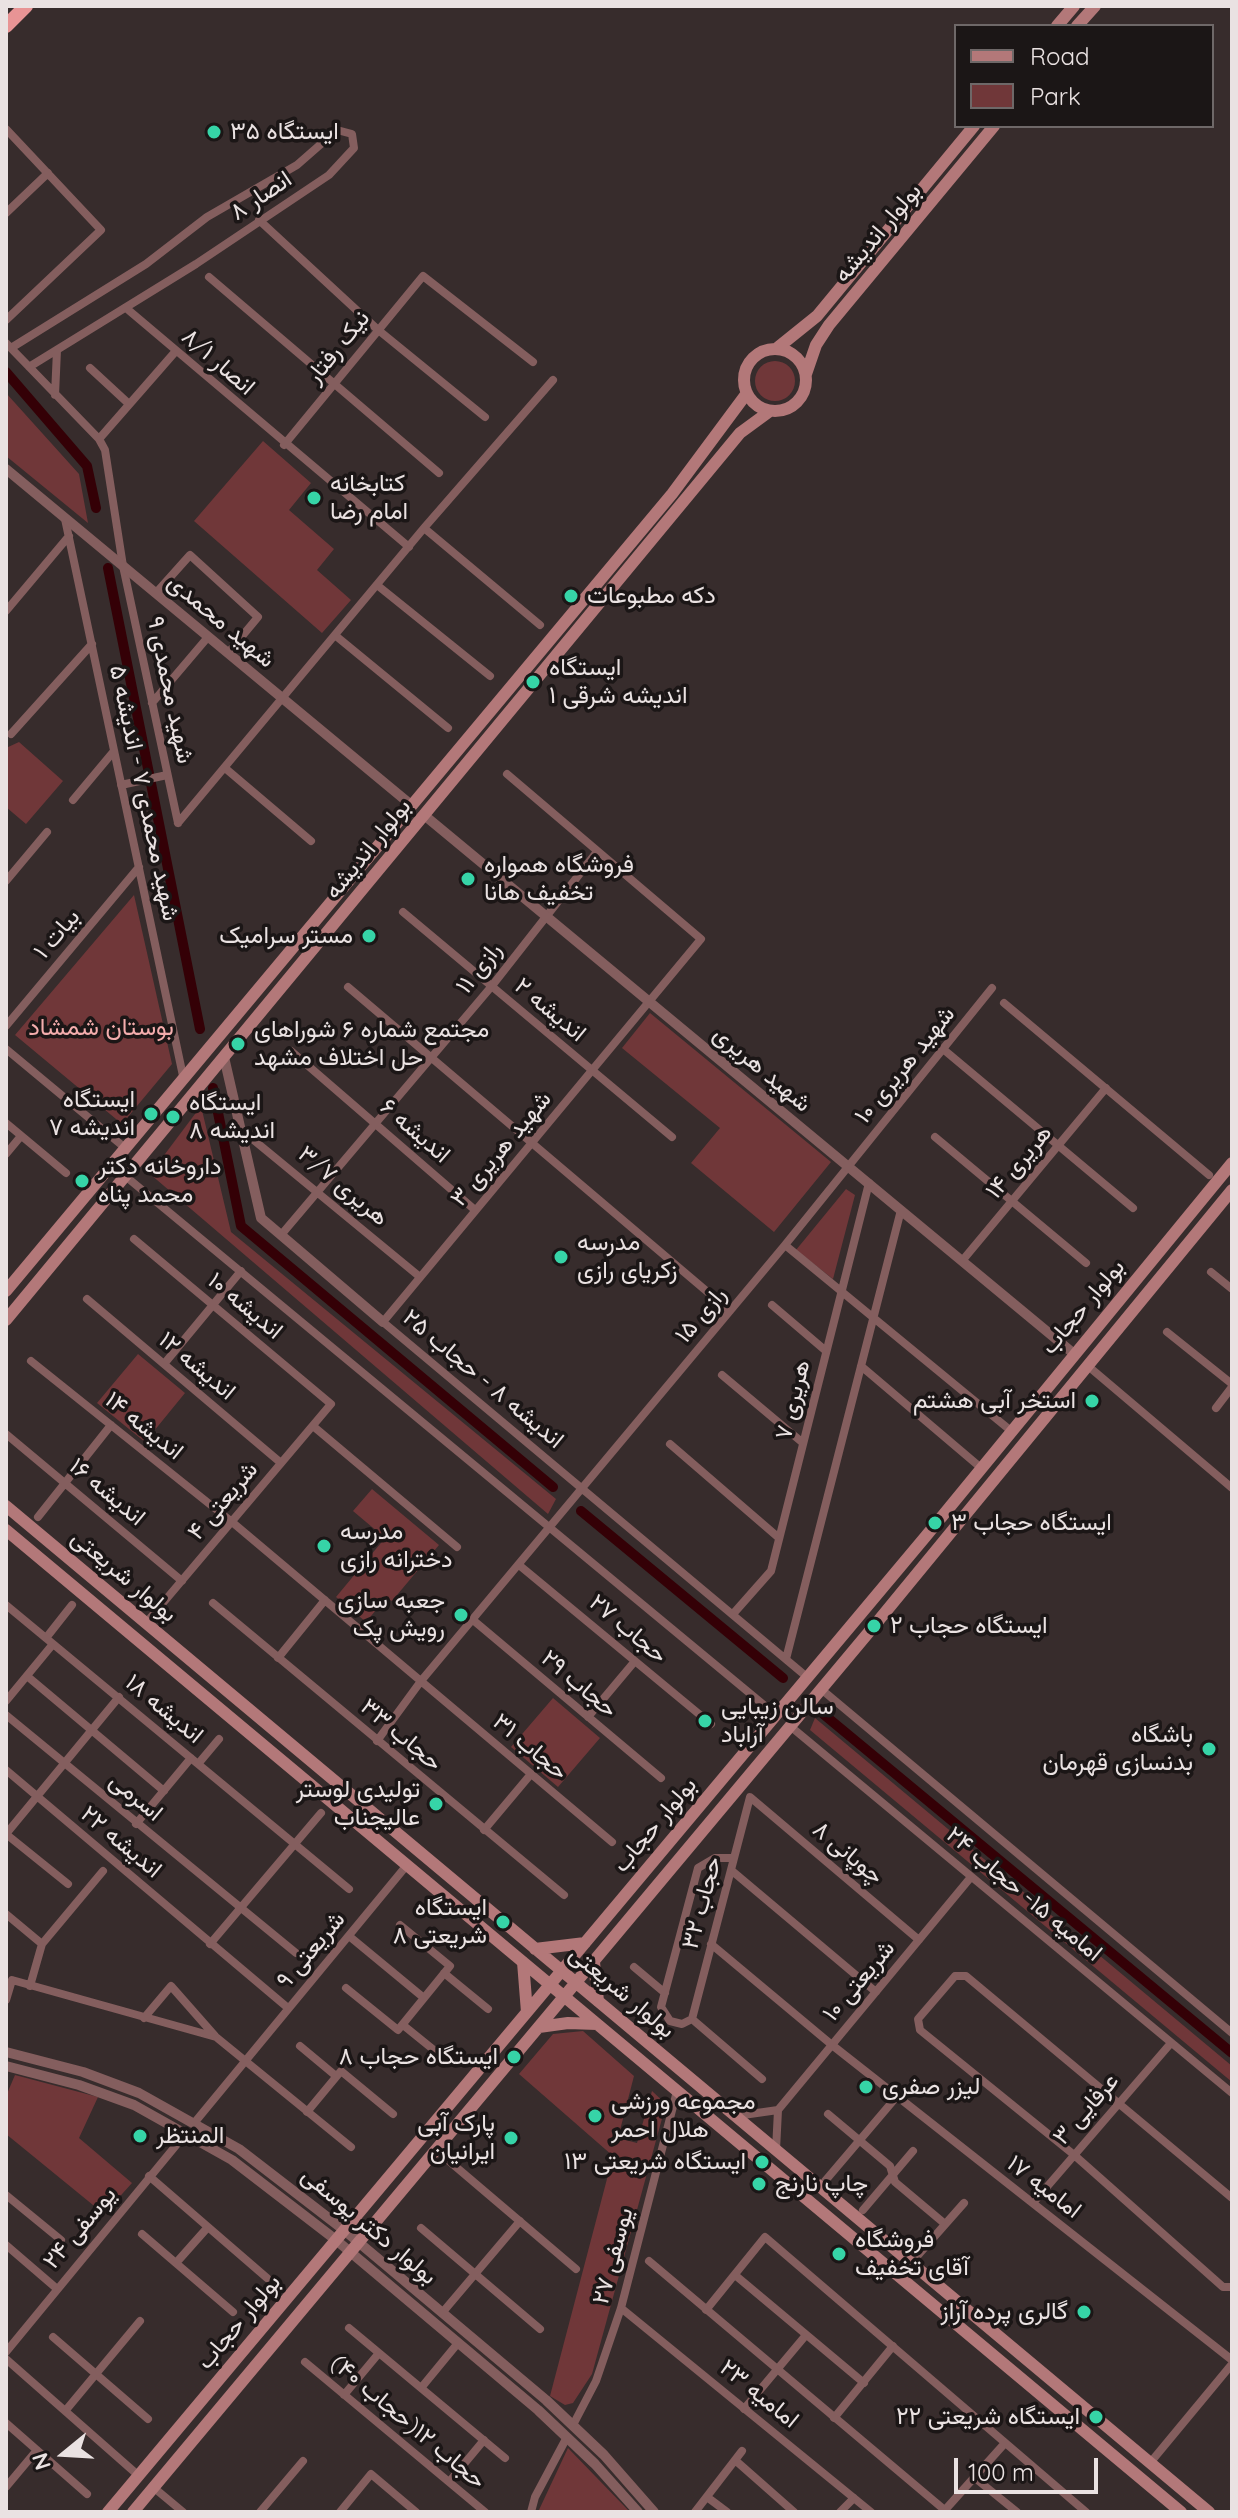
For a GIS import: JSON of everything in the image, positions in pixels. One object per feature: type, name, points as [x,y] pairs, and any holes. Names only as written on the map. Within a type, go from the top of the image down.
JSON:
[{"type":"highway","points":[[6,26],[26,6]]},
{"type":"main road","points":[[1059,24],[1074,6]]},
{"type":"main road","points":[[1079,24],[1095,6]]},
{"type":"main road","name":"بولوار اندیشه","points":[[776,349],[817,316],[972,128]]},
{"type":"main road","name":"بولوار اندیشه","points":[[806,374],[816,345],[829,325],[992,128]]},
{"type":"main road","points":[[776,349],[795,356],[806,374],[803,394],[789,408],[770,411],[760,408],[747,393],[745,374],[749,364],[765,351],[776,349]]},
{"type":"main road","name":"بولوار اندیشه","points":[[6,1291],[672,494],[747,393]]},
{"type":"main road","name":"بولوار اندیشه","points":[[6,1320],[740,433],[770,411]]},
{"type":"main road","points":[[410,804],[424,815]]},
{"type":"main road","name":"بولوار حجاب","points":[[108,2512],[926,1536],[1073,1353],[1232,1163]]},
{"type":"main road","name":"بولوار حجاب","points":[[133,2512],[565,1997],[1232,1191]]},
{"type":"main road","name":"بولوار شریعتی","points":[[6,1506],[1209,2512]]},
{"type":"main road","name":"بولوار شریعتی","points":[[6,1530],[1181,2512]]},
{"type":"main road","points":[[926,1536],[938,1548]]},
{"type":"main road","points":[[535,1949],[585,1943]]},
{"type":"main road","points":[[523,1962],[527,2012]]},
{"type":"main road","points":[[594,1962],[598,2001]]},
{"type":"main road","points":[[539,2027],[568,2023],[597,2024]]},
{"type":"main road","points":[[983,2347],[994,2333]]},
{"type":"street","points":[[6,129],[101,230],[6,320]]},
{"type":"street","name":"انصار ۸","points":[[8,346],[146,264],[207,217],[297,165],[337,130],[352,134],[354,148],[329,175],[126,308],[29,367]]},
{"type":"street","points":[[6,213],[48,173]]},
{"type":"street","points":[[259,220],[377,329],[485,417]]},
{"type":"street","name":"نیک رفتار","points":[[284,445],[423,276],[533,362]]},
{"type":"street","points":[[209,277],[333,386],[439,473]]},
{"type":"street","name":"انصار ۸/۱","points":[[126,308],[284,445],[409,547]]},
{"type":"street","points":[[8,346],[99,439],[175,352]]},
{"type":"street","points":[[55,395],[57,350]]},
{"type":"street","points":[[90,368],[129,404]]},
{"type":"street","points":[[311,841],[225,768],[424,528],[553,380]]},
{"type":"street","name":"شهید محمدی ۹","points":[[99,439],[107,461],[123,566],[178,823],[225,768]]},
{"type":"street","name":"شهید محمدی","points":[[7,472],[410,804]]},
{"type":"street","name":"شهید محمدی ۷ - اندیشه ۵","points":[[65,518],[183,1076]]},
{"type":"street","points":[[424,528],[540,625]]},
{"type":"street","points":[[6,611],[69,536]]},
{"type":"street","points":[[156,593],[190,555],[258,617],[228,653]]},
{"type":"street","points":[[377,585],[490,676]]},
{"type":"street","points":[[336,636],[448,728]]},
{"type":"street","points":[[152,703],[208,637]]},
{"type":"street","points":[[11,734],[92,644]]},
{"type":"street","points":[[73,800],[114,751]]},
{"type":"street","points":[[507,774],[596,853]]},
{"type":"street","points":[[121,785],[167,775]]},
{"type":"street","name":"شهید هریری","points":[[424,815],[1073,1353]]},
{"type":"street","points":[[6,881],[47,832]]},
{"type":"street","name":"رازی ۱۱","points":[[281,1235],[491,987],[596,853]]},
{"type":"street","name":"شهید هریری ۳","points":[[383,1322],[701,939],[596,853]]},
{"type":"street","name":"بیات ۱","points":[[6,1026],[139,867]]},
{"type":"street","name":"اندیشه ۲","points":[[403,912],[672,1137]]},
{"type":"street","points":[[348,987],[730,1311]]},
{"type":"street","name":"شهید هریری ۱۰","points":[[849,1167],[992,988]]},
{"type":"street","points":[[1004,1003],[1209,1175]]},
{"type":"street","points":[[6,1049],[124,1147]]},
{"type":"street","points":[[943,1049],[1133,1208]]},
{"type":"street","name":"اندیشه ۶","points":[[291,1051],[475,1210]]},
{"type":"street","name":"اندیشه ۸ - حجاب ۲۵","points":[[224,1057],[261,1218],[807,1677]]},
{"type":"street","name":"هریری ۱۴","points":[[962,1261],[1106,1088]]},
{"type":"street","points":[[6,1123],[66,1173]]},
{"type":"street","name":"هریری ۳/۷","points":[[239,1127],[320,1191],[420,1277]]},
{"type":"street","points":[[6,1154],[21,1136]]},
{"type":"street","points":[[935,1137],[1086,1263]]},
{"type":"street","name":"رازی ۱۵","points":[[377,1741],[421,1681],[849,1167]]},
{"type":"street","points":[[124,1175],[776,1715]]},
{"type":"street","name":"هریری ۷","points":[[733,1614],[771,1571],[869,1183]]},
{"type":"street","points":[[786,1659],[901,1210]]},
{"type":"street","name":"اندیشه ۱۰","points":[[134,1239],[331,1404]]},
{"type":"street","points":[[785,1245],[1010,1430]]},
{"type":"street","points":[[164,1364],[241,1271]]},
{"type":"street","points":[[1211,1272],[1232,1289]]},
{"type":"street","name":"اندیشه ۱۲","points":[[87,1299],[281,1463]]},
{"type":"street","points":[[772,1305],[826,1351]]},
{"type":"street","points":[[1167,1332],[1232,1386],[1216,1408]]},
{"type":"street","name":"اندیشه ۱۴","points":[[31,1361],[325,1600]]},
{"type":"street","points":[[861,1366],[980,1467]]},
{"type":"street","points":[[1088,1366],[1232,1488]]},
{"type":"street","points":[[722,1375],[803,1443]]},
{"type":"street","name":"شریعتی ۴","points":[[146,1623],[331,1404]]},
{"type":"street","points":[[38,1517],[111,1425]]},
{"type":"street","points":[[313,1426],[457,1547]]},
{"type":"street","name":"اندیشه ۱۶","points":[[6,1434],[182,1581]]},
{"type":"street","points":[[670,1444],[779,1538]]},
{"type":"street","name":"حجاب ۲۷","points":[[519,1565],[711,1724]]},
{"type":"street","points":[[278,1658],[325,1600]]},
{"type":"street","name":"حجاب ۳۱","points":[[325,1600],[612,1842]]},
{"type":"street","name":"حجاب ۳۳","points":[[213,1603],[564,1895]]},
{"type":"street","name":"اندیشه ۱۸","points":[[6,1605],[349,1889]]},
{"type":"street","points":[[6,1701],[27,1676],[72,1605]]},
{"type":"street","name":"حجاب ۲۹","points":[[473,1620],[661,1778]]},
{"type":"street","points":[[588,1717],[635,1661]]},
{"type":"street","points":[[27,1676],[164,1791]]},
{"type":"street","name":"امامیه ۱۵- حجاب ۲۴","points":[[821,1689],[1232,2033]]},
{"type":"street","points":[[68,1884],[6,1834],[119,1697]]},
{"type":"street","name":"اسرمی","points":[[6,1715],[296,1953]]},
{"type":"street","name":"امامیه ۱۵- حجاب ۲۴","points":[[790,1726],[1232,2093]]},
{"type":"street","points":[[136,1824],[164,1791],[219,1739]]},
{"type":"street","name":"اندیشه ۲۲","points":[[6,1770],[288,2008]]},
{"type":"street","points":[[484,1830],[531,1774]]},
{"type":"street","name":"حجاب ۳۲","points":[[692,2019],[750,1797]]},
{"type":"street","name":"چوپانی ۸","points":[[750,1797],[919,1940]]},
{"type":"street","points":[[210,1944],[321,1813]]},
{"type":"street","points":[[734,1858],[715,1858],[698,1868],[661,2007],[666,2018],[676,2023],[692,2019],[762,2079]]},
{"type":"street","name":"شریعتی ۹","points":[[195,2122],[407,1865]]},
{"type":"street","points":[[731,1870],[876,1992]]},
{"type":"street","points":[[30,1986],[42,1944],[103,1871]]},
{"type":"street","name":"شریعتی ۱۰","points":[[778,2110],[971,1877]]},
{"type":"street","points":[[6,1914],[42,1944]]},
{"type":"street","points":[[346,1988],[398,2030],[403,2025],[450,1966],[400,1925]]},
{"type":"street","points":[[349,1936],[424,1998]]},
{"type":"street","name":"امامیه ۱۷","points":[[711,1944],[832,2045],[1232,2362]]},
{"type":"street","points":[[634,1967],[665,1993]]},
{"type":"street","points":[[444,1973],[488,2009]]},
{"type":"street","points":[[1230,2287],[917,2025],[918,2019],[960,1974],[1232,2198]]},
{"type":"street","points":[[6,2000],[12,1980],[216,2037]]},
{"type":"street","points":[[144,2018],[171,1986],[216,2037],[351,2147]]},
{"type":"street","points":[[403,2025],[445,2059]]},
{"type":"street","name":"عرفایی ۳","points":[[1033,2203],[1171,2043]]},
{"type":"street","points":[[300,2046],[393,2114]]},
{"type":"street","name":"بولوار دکتر یوسفی","points":[[6,2052],[97,2077],[139,2093],[239,2149],[567,2437],[638,2512]]},
{"type":"street","name":"بولوار دکتر یوسفی","points":[[6,2066],[134,2105],[232,2160],[340,2235]]},
{"type":"street","points":[[307,2112],[339,2073]]},
{"type":"street","name":"یوسفی ۲۷","points":[[573,2425],[596,2381],[621,2308],[677,2091]]},
{"type":"street","points":[[825,2181],[893,2101]]},
{"type":"street","points":[[736,2116],[778,2110],[776,2150]]},
{"type":"street","points":[[828,2114],[890,2166],[895,2182],[945,2224]]},
{"type":"street","points":[[187,2132],[195,2122]]},
{"type":"street","name":"یوسفی ۲۴","points":[[6,2352],[187,2132]]},
{"type":"street","points":[[863,2210],[913,2151]]},
{"type":"street","points":[[449,2161],[576,2269]]},
{"type":"street","points":[[149,2176],[267,2278]]},
{"type":"street","points":[[7,2198],[61,2240]]},
{"type":"street","points":[[911,2263],[964,2203]]},
{"type":"street","points":[[442,2313],[520,2221]]},
{"type":"street","points":[[176,2263],[208,2227]]},
{"type":"street","points":[[421,2228],[540,2329]]},
{"type":"street","points":[[142,2234],[233,2312]]},
{"type":"street","points":[[706,2310],[765,2237],[1086,2512]]},
{"type":"street","points":[[6,2245],[56,2288]]},
{"type":"street","name":"بولوار دکتر یوسفی","points":[[354,2248],[442,2313],[573,2425],[654,2512]]},
{"type":"street","points":[[649,2261],[946,2511],[1005,2443]]},
{"type":"street","points":[[735,2275],[864,2383]]},
{"type":"street","name":"امامیه ۲۳","points":[[621,2308],[871,2512]]},
{"type":"street","points":[[66,2410],[140,2321]]},
{"type":"street","points":[[349,2328],[505,2458]]},
{"type":"street","points":[[744,2409],[806,2335]]},
{"type":"street","points":[[53,2337],[148,2419]]},
{"type":"street","points":[[421,2388],[458,2343]]},
{"type":"street","points":[[834,2418],[893,2346]]},
{"type":"street","points":[[344,2395],[379,2353]]},
{"type":"street","points":[[6,2359],[139,2476]]},
{"type":"street","name":"حجاب ۱۲(حجاب ۴۰)","points":[[305,2362],[485,2512]]},
{"type":"street","points":[[1150,2463],[1232,2362]]},
{"type":"street","points":[[6,2423],[87,2494]]},
{"type":"street","points":[[531,2512],[535,2497],[573,2425]]},
{"type":"street","points":[[449,2482],[484,2440]]},
{"type":"street","points":[[6,2487],[10,2476],[37,2450]]},
{"type":"street","points":[[695,2512],[742,2451]]},
{"type":"street","points":[[735,2460],[794,2512]]},
{"type":"street","points":[[260,2512],[303,2461]]},
{"type":"street","points":[[340,2512],[371,2474],[416,2512]]},
{"type":"street","points":[[975,2478],[1017,2512]]},
{"type":"street","points":[[153,2487],[183,2512]]},
{"type":"street","points":[[707,2497],[727,2512]]},
{"type":"street","points":[[840,2512],[854,2498]]},
{"type":"green space","points":[[775,361],[789,367],[795,381],[789,395],[775,401],[761,395],[755,381],[761,367]]},
{"type":"green space","points":[[6,393],[79,474],[88,523],[6,456]]},
{"type":"green space","points":[[263,441],[311,483],[289,510],[334,549],[317,570],[351,600],[322,633],[194,521]]},
{"type":"green space","points":[[19,742],[63,781],[26,824],[6,807],[6,748]]},
{"type":"green space","name":"بوستان شمشاد","points":[[134,895],[172,1064],[122,1124],[15,1035]]},
{"type":"green space","points":[[650,1013],[831,1162],[774,1232],[691,1163],[720,1128],[622,1048]]},
{"type":"green space","points":[[201,1106],[231,1232],[556,1499],[548,1514],[150,1174]]},
{"type":"green space","points":[[846,1189],[855,1195],[833,1279],[796,1250]]},
{"type":"green space","points":[[138,1354],[185,1393],[145,1442],[97,1403]]},
{"type":"green space","points":[[372,1489],[439,1545],[392,1601],[386,1598],[366,1622],[336,1597],[385,1538],[353,1511]]},
{"type":"green space","points":[[553,1698],[600,1738],[558,1787],[511,1747]]},
{"type":"green space","points":[[815,1718],[1232,2066],[1232,2082],[810,1730]]},
{"type":"green space","points":[[583,2031],[634,2076],[618,2138],[637,2143],[652,2091],[666,2104],[592,2374],[573,2403],[565,2405],[550,2396],[613,2156],[519,2074],[553,2034]]},
{"type":"green space","points":[[15,2075],[98,2097],[79,2138],[132,2183],[104,2214],[6,2134],[6,2096]]},
{"type":"green space","points":[[568,2448],[627,2509],[630,2512],[538,2512]]},
{"type":"waterway","points":[[6,372],[87,466],[96,508]]},
{"type":"waterway","points":[[108,568],[200,1029]]},
{"type":"waterway","points":[[213,1088],[241,1226],[553,1487]]},
{"type":"waterway","points":[[581,1511],[783,1678]]},
{"type":"waterway","points":[[822,1713],[1232,2053]]},
{"type":"place","name":"ایستگاه ۳۵","points":[[214,132]]},
{"type":"place","name":"کتابخانه امام رضا","points":[[314,498]]},
{"type":"place","name":"دکه مطبوعات","points":[[571,596]]},
{"type":"place","name":"ایستگاه اندیشه شرقی ۱","points":[[533,682]]},
{"type":"place","name":"فروشگاه همواره تخفیف هانا","points":[[468,879]]},
{"type":"place","name":"مستر سرامیک","points":[[369,936]]},
{"type":"place","name":"مجتمع شماره ۶ شوراهای حل اختلاف مشهد","points":[[238,1044]]},
{"type":"place","name":"ایستگاه اندیشه ۷","points":[[151,1114]]},
{"type":"place","name":"ایستگاه اندیشه ۸","points":[[173,1117]]},
{"type":"place","name":"داروخانه دکتر محمد پناه","points":[[82,1181]]},
{"type":"place","name":"مدرسه زکریای رازی","points":[[561,1257]]},
{"type":"place","name":"استخر آبی هشتم","points":[[1092,1401]]},
{"type":"place","name":"ایستگاه حجاب ۳","points":[[935,1523]]},
{"type":"place","name":"مدرسه دخترانه رازی","points":[[324,1546]]},
{"type":"place","name":"جعبه سازی رویش پک","points":[[461,1615]]},
{"type":"place","name":"ایستگاه حجاب ۲","points":[[874,1626]]},
{"type":"place","name":"سالن زیبایی آراباد","points":[[705,1721]]},
{"type":"place","name":"باشگاه بدنسازی قهرمان","points":[[1209,1749]]},
{"type":"place","name":"تولیدی لوستر عالیجناب","points":[[436,1804]]},
{"type":"place","name":"ایستگاه شریعتی ۸","points":[[503,1922]]},
{"type":"place","name":"ایستگاه حجاب ۸","points":[[514,2057]]},
{"type":"place","name":"لیزر صفری","points":[[866,2087]]},
{"type":"place","name":"مجموعه ورزشی هلال احمر","points":[[595,2116]]},
{"type":"place","name":"المنتظر","points":[[140,2136]]},
{"type":"place","name":"پارک آبی ایرانیان","points":[[511,2138]]},
{"type":"place","name":"ایستگاه شریعتی ۱۳","points":[[762,2162]]},
{"type":"place","name":"چاپ نارنج","points":[[759,2184]]},
{"type":"place","name":"فروشگاه آقای تخفیف","points":[[839,2254]]},
{"type":"place","name":"گالری پرده آراز","points":[[1084,2312]]},
{"type":"place","name":"ایستگاه شریعتی ۲۲","points":[[1096,2417]]}]
